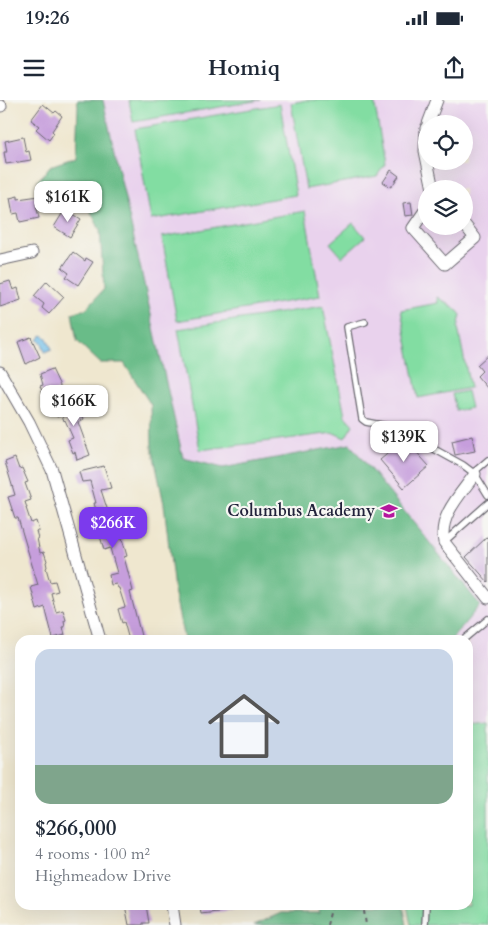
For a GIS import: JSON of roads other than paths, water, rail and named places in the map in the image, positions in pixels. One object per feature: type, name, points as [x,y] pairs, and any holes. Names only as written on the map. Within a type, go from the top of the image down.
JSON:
[{"type":"street","points":[[431,115],[437,100]]},
{"type":"street","points":[[418,221],[413,228],[418,234]]},
{"type":"street","points":[[419,235],[445,264],[475,238],[473,235]]},
{"type":"street","points":[[0,260],[32,253]]},
{"type":"street","points":[[0,372],[29,422],[52,470],[99,635]]},
{"type":"street","points":[[474,474],[443,521],[442,534],[444,542],[488,598]]},
{"type":"street","points":[[173,910],[175,925]]},
{"type":"lane","points":[[365,322],[347,328],[362,418],[366,422],[396,428],[463,465],[474,474],[488,495]]},
{"type":"lane","points":[[474,474],[488,460]]},
{"type":"lane","points":[[444,542],[488,502]]},
{"type":"lane","points":[[469,635],[488,619]]},
{"type":"lane","points":[[425,925],[426,910]]},
{"type":"water","points":[[42,335],[47,338],[52,349],[45,352],[42,343],[38,340]]},
{"type":"place","name":"Columbus Academy","points":[[389,511]]}]
